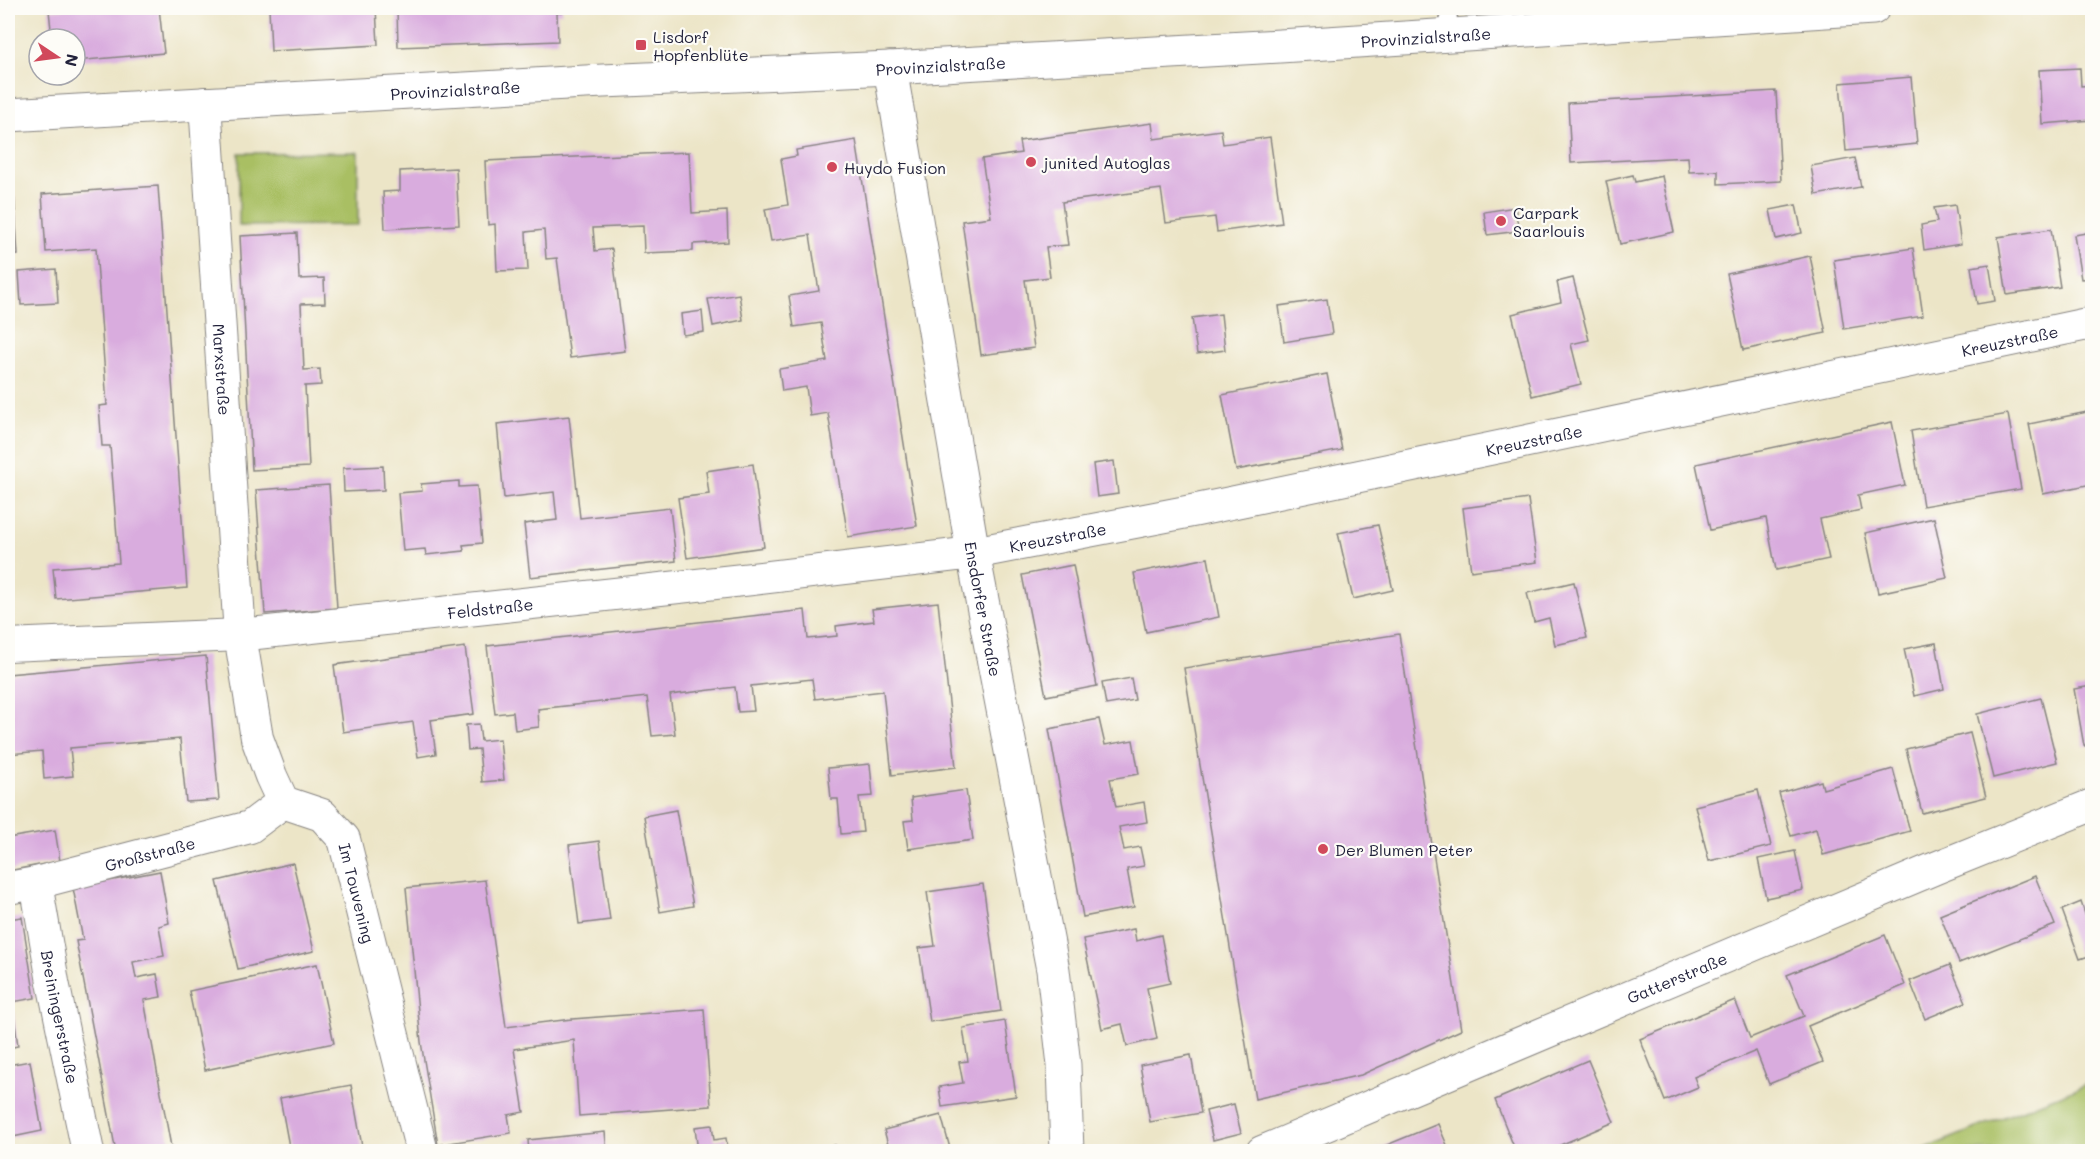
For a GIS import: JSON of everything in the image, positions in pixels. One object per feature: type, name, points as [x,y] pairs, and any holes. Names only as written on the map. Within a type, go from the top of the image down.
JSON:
[{"type":"main road","name":"Provinzialstraße","points":[[8,115],[615,80],[890,68],[1449,21],[1873,8]]},
{"type":"main road","name":"Ensdorfer Straße","points":[[890,68],[973,553],[1053,970],[1064,1065],[1067,1152]]},
{"type":"street","name":"Marxstraße","points":[[205,103],[240,635]]},
{"type":"street","name":"Kreuzstraße","points":[[973,553],[1209,507],[2092,323]]},
{"type":"street","name":"Feldstraße","points":[[8,645],[240,635],[973,553]]},
{"type":"street","points":[[240,635],[257,738],[283,802]]},
{"type":"street","name":"Großstraße","points":[[22,886],[250,827],[283,802]]},
{"type":"street","name":"Im Touvening","points":[[283,802],[322,815],[344,839],[422,1152]]},
{"type":"street","name":"Gatterstraße","points":[[1262,1152],[1938,867],[2092,805]]},
{"type":"street","name":"Breiningerstraße","points":[[22,886],[52,982],[88,1152]]},
{"type":"green space","points":[[358,152],[358,225],[239,226],[239,153]]},
{"type":"green space","points":[[2092,1082],[2092,1151],[1919,1151]]},
{"type":"building","points":[[159,8],[164,53],[87,60],[87,27],[51,27],[49,10]]},
{"type":"building","points":[[269,8],[376,8],[378,45],[271,51]]},
{"type":"building","points":[[397,8],[562,8],[562,13],[557,13],[558,41],[398,47]]},
{"type":"building","points":[[718,8],[748,8],[748,9],[719,12]]},
{"type":"building","points":[[2080,68],[2081,86],[2092,85],[2092,120],[2042,124],[2039,70]]},
{"type":"building","points":[[1911,77],[1917,144],[1846,151],[1840,83]]},
{"type":"building","points":[[1776,91],[1781,181],[1718,184],[1718,171],[1689,172],[1688,157],[1571,163],[1568,103]]},
{"type":"building","points":[[1152,123],[1154,139],[1221,130],[1223,144],[1270,137],[1282,223],[1217,232],[1215,217],[1166,223],[1161,189],[1062,202],[1068,245],[1046,247],[1050,277],[1025,280],[1034,348],[981,355],[962,221],[991,217],[982,159],[1021,153],[1019,141]]},
{"type":"building","points":[[856,140],[917,526],[848,537],[828,413],[810,416],[806,387],[782,391],[779,369],[827,361],[821,323],[794,327],[789,296],[819,291],[810,235],[771,241],[765,209],[788,205],[781,159],[797,156],[796,150]]},
{"type":"building","points":[[689,152],[692,213],[727,211],[728,242],[693,244],[693,251],[644,253],[643,226],[593,228],[595,251],[612,249],[625,351],[570,358],[557,258],[546,259],[544,230],[526,232],[528,270],[497,271],[495,224],[488,225],[485,161]]},
{"type":"building","points":[[1855,158],[1861,187],[1816,195],[1811,166]]},
{"type":"building","points":[[456,168],[459,225],[385,229],[383,192],[400,191],[400,171]]},
{"type":"building","points":[[1633,175],[1635,182],[1662,176],[1674,232],[1620,244],[1606,181]]},
{"type":"building","points":[[158,186],[187,588],[56,599],[53,568],[119,563],[110,446],[102,446],[99,406],[107,405],[96,248],[46,252],[42,194]]},
{"type":"building","points":[[8,193],[14,193],[18,255],[8,256]]},
{"type":"building","points":[[1796,205],[1802,233],[1776,239],[1770,210]]},
{"type":"building","points":[[1955,205],[1961,244],[1924,250],[1921,225],[1937,222],[1934,208]]},
{"type":"building","name":"Carpark Saarlouis","points":[[1515,207],[1519,231],[1487,235],[1484,212]]},
{"type":"building","points":[[2051,229],[2060,287],[2007,295],[1998,237]]},
{"type":"building","points":[[2092,232],[2092,278],[2081,279],[2074,235]]},
{"type":"building","points":[[297,233],[299,279],[324,278],[325,303],[301,304],[304,370],[320,369],[321,385],[305,386],[309,467],[252,470],[240,236]]},
{"type":"building","points":[[1913,248],[1923,316],[1844,329],[1834,260]]},
{"type":"building","points":[[1810,256],[1826,333],[1743,350],[1727,274]]},
{"type":"building","points":[[1989,264],[1995,301],[1977,304],[1971,267]]},
{"type":"building","points":[[56,269],[58,303],[21,305],[19,272]]},
{"type":"building","points":[[1573,278],[1589,340],[1571,344],[1581,384],[1532,396],[1512,314],[1561,302],[1557,282]]},
{"type":"building","points":[[739,294],[743,320],[713,326],[708,299]]},
{"type":"building","points":[[1327,299],[1332,334],[1284,342],[1279,306]]},
{"type":"building","points":[[702,311],[704,332],[683,335],[681,314]]},
{"type":"building","points":[[1221,314],[1225,350],[1197,354],[1192,318]]},
{"type":"building","points":[[1327,374],[1342,450],[1236,470],[1222,395]]},
{"type":"building","points":[[2092,411],[2092,484],[2043,494],[2029,424]]},
{"type":"building","points":[[2008,414],[2021,489],[1923,506],[1911,431]]},
{"type":"building","points":[[569,416],[580,518],[670,508],[676,561],[530,577],[524,524],[557,520],[554,492],[504,498],[497,424]]},
{"type":"building","points":[[1892,422],[1905,485],[1858,495],[1861,510],[1820,519],[1829,559],[1776,570],[1766,518],[1710,530],[1696,464]]},
{"type":"building","points":[[1114,461],[1118,494],[1097,497],[1093,464]]},
{"type":"building","points":[[753,464],[764,547],[687,558],[678,498],[709,494],[706,471]]},
{"type":"building","points":[[383,466],[384,490],[344,492],[343,468]]},
{"type":"building","points":[[459,481],[459,487],[477,486],[482,543],[463,545],[464,551],[426,555],[425,549],[403,551],[398,493],[422,491],[421,484]]},
{"type":"building","points":[[329,485],[337,608],[265,614],[256,490]]},
{"type":"building","points":[[1528,499],[1537,562],[1471,571],[1463,508]]},
{"type":"building","points":[[1934,518],[1947,578],[1878,593],[1865,533]]},
{"type":"building","points":[[1378,525],[1393,590],[1353,599],[1338,533]]},
{"type":"building","points":[[1208,558],[1219,617],[1146,632],[1134,573]]},
{"type":"building","points":[[1073,565],[1097,686],[1046,696],[1022,575]]},
{"type":"building","points":[[1574,582],[1587,638],[1555,645],[1549,618],[1534,622],[1527,593]]},
{"type":"building","points":[[938,602],[956,767],[892,775],[883,691],[815,699],[812,679],[751,686],[754,711],[738,712],[735,687],[670,695],[675,734],[652,736],[647,697],[538,709],[539,727],[515,730],[513,712],[495,714],[487,646],[805,610],[808,639],[837,636],[836,626],[874,621],[872,609]]},
{"type":"building","name":"Der Blumen Peter","points":[[1399,634],[1461,1030],[1361,1075],[1255,1099],[1184,668]]},
{"type":"building","points":[[1936,643],[1944,689],[1914,696],[1904,649]]},
{"type":"building","points":[[465,647],[474,714],[431,720],[436,754],[418,757],[413,722],[343,732],[334,665]]},
{"type":"building","points":[[206,656],[219,800],[186,802],[180,739],[70,748],[73,776],[44,779],[42,751],[8,754],[8,674]]},
{"type":"building","points":[[1131,678],[1135,700],[1106,705],[1102,683]]},
{"type":"building","points":[[2092,686],[2092,745],[2084,746],[2074,689]]},
{"type":"building","points":[[2041,698],[2057,762],[1993,778],[1977,714]]},
{"type":"building","points":[[1099,719],[1105,745],[1133,740],[1139,774],[1110,779],[1116,807],[1144,802],[1147,822],[1119,827],[1124,850],[1140,847],[1144,866],[1127,869],[1134,907],[1083,917],[1049,729]]},
{"type":"building","points":[[479,724],[481,741],[500,739],[504,780],[482,782],[479,749],[468,750],[466,725]]},
{"type":"building","points":[[1970,733],[1986,797],[1922,813],[1906,749]]},
{"type":"building","points":[[870,764],[873,796],[859,797],[863,832],[841,834],[838,799],[831,799],[828,768]]},
{"type":"building","points":[[1893,769],[1910,831],[1823,855],[1816,829],[1791,836],[1779,793],[1821,781],[1823,789]]},
{"type":"building","points":[[966,790],[973,840],[908,849],[904,821],[913,820],[911,798]]},
{"type":"building","points":[[1758,790],[1771,846],[1709,861],[1695,806]]},
{"type":"building","points":[[676,810],[693,906],[660,912],[644,816]]},
{"type":"building","points":[[55,830],[60,861],[8,871],[8,838]]},
{"type":"building","points":[[599,841],[610,920],[579,924],[569,845]]},
{"type":"building","points":[[1795,851],[1803,890],[1766,898],[1758,859]]},
{"type":"building","points":[[293,863],[314,951],[238,969],[217,881]]},
{"type":"building","points":[[160,871],[169,923],[159,926],[164,956],[133,962],[136,978],[157,974],[161,997],[144,1000],[172,1152],[116,1152],[76,941],[83,940],[73,888]]},
{"type":"building","points":[[2035,876],[2055,925],[1959,963],[1940,915]]},
{"type":"building","points":[[485,880],[506,1027],[572,1019],[704,1009],[711,1106],[579,1116],[574,1040],[514,1049],[524,1112],[508,1115],[511,1133],[438,1145],[421,1042],[406,888]]},
{"type":"building","points":[[983,884],[1001,1011],[930,1022],[919,948],[935,946],[927,892]]},
{"type":"building","points":[[2081,902],[2092,935],[2092,955],[2080,959],[2062,910]]},
{"type":"building","points":[[22,917],[35,998],[12,1002],[18,1046],[8,1048],[8,919]]},
{"type":"building","points":[[1134,929],[1136,941],[1161,935],[1170,983],[1147,988],[1157,1039],[1127,1046],[1122,1024],[1102,1029],[1083,939]]},
{"type":"building","points":[[1885,935],[1905,985],[1808,1026],[1823,1062],[1769,1084],[1756,1051],[1694,1077],[1698,1087],[1665,1101],[1640,1039],[1735,1000],[1750,1038],[1804,1016],[1787,975]]},
{"type":"building","points":[[317,964],[334,1043],[205,1070],[189,991]]},
{"type":"building","points":[[1950,965],[1966,1002],[1925,1019],[1910,981]]},
{"type":"building","points":[[1005,1021],[1016,1096],[942,1107],[939,1087],[963,1083],[959,1062],[968,1061],[963,1028]]},
{"type":"building","points":[[1191,1055],[1201,1113],[1150,1122],[1140,1065]]},
{"type":"building","points":[[1588,1060],[1614,1122],[1544,1152],[1516,1152],[1495,1100]]},
{"type":"building","points":[[30,1061],[42,1131],[8,1138],[8,1065]]},
{"type":"building","points":[[351,1085],[363,1152],[290,1152],[280,1098]]},
{"type":"building","points":[[1234,1104],[1241,1133],[1213,1140],[1206,1111]]},
{"type":"building","points":[[941,1115],[951,1152],[890,1152],[884,1130]]},
{"type":"building","points":[[1438,1124],[1450,1152],[1372,1152],[1372,1151]]},
{"type":"building","points":[[712,1125],[714,1140],[726,1138],[728,1152],[698,1152],[695,1127]]},
{"type":"building","points":[[605,1132],[607,1152],[529,1152],[528,1140]]},
{"type":"building","points":[[835,1145],[836,1152],[814,1152],[814,1151]]},
{"type":"place","name":"Lisdorf Hopfenblüte","points":[[641,45]]},
{"type":"place","name":"junited Autoglas","points":[[1031,162]]},
{"type":"place","name":"Huydo Fusion","points":[[832,167]]},
{"type":"place","name":"Carpark Saarlouis","points":[[1501,221]]},
{"type":"place","name":"Der Blumen Peter","points":[[1323,849]]}]
